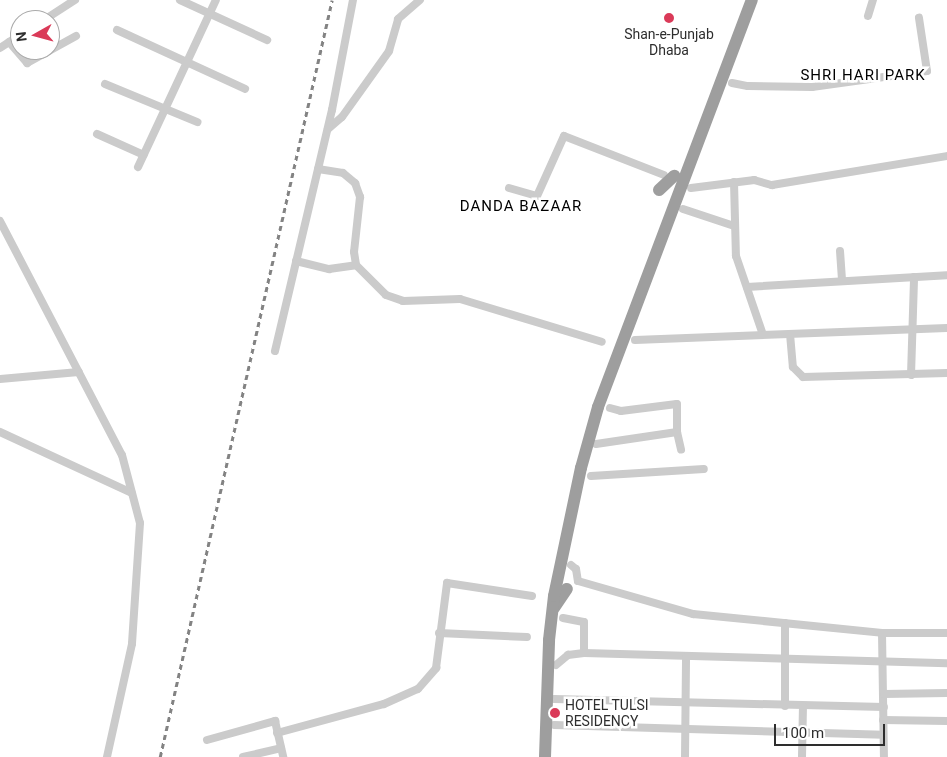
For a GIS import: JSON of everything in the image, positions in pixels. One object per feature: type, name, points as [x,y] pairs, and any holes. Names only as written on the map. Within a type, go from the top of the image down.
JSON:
[{"type":"highway","points":[[545,757],[567,530],[596,414],[752,0]]},
{"type":"highway","points":[[719,88],[733,79]]},
{"type":"highway","points":[[658,190],[669,175]]},
{"type":"highway","points":[[678,196],[691,188]]},
{"type":"highway","points":[[596,414],[610,408]]},
{"type":"highway","points":[[558,614],[567,589]]},
{"type":"highway","points":[[549,723],[554,699]]},
{"type":"street","points":[[58,10],[73,0]]},
{"type":"street","points":[[180,0],[267,40]]},
{"type":"street","points":[[138,167],[216,0]]},
{"type":"street","points":[[275,351],[328,129],[353,0]]},
{"type":"street","points":[[328,129],[342,117],[390,51],[398,20],[420,0]]},
{"type":"street","points":[[868,16],[873,0]]},
{"type":"street","points":[[733,79],[748,86],[812,87],[927,71],[919,18]]},
{"type":"street","points":[[117,30],[245,89]]},
{"type":"street","points":[[0,48],[9,42],[27,63],[76,36]]},
{"type":"street","points":[[105,84],[197,122]]},
{"type":"street","points":[[97,134],[144,155]]},
{"type":"street","points":[[509,188],[537,196],[564,136],[669,175]]},
{"type":"street","points":[[691,188],[754,180],[772,185],[947,156]]},
{"type":"street","points":[[318,169],[342,173],[355,183],[360,197],[354,252],[356,265],[392,298],[460,300],[602,342]]},
{"type":"street","points":[[734,182],[736,256],[763,335]]},
{"type":"street","points":[[683,209],[734,226]]},
{"type":"street","points":[[0,221],[122,455],[140,523],[132,644],[107,757]]},
{"type":"street","points":[[840,251],[842,282]]},
{"type":"street","points":[[296,261],[329,269],[356,265]]},
{"type":"street","points":[[747,287],[947,274]]},
{"type":"street","points":[[910,374],[914,277]]},
{"type":"street","points":[[635,340],[947,328]]},
{"type":"street","points":[[790,334],[793,367],[799,375],[947,373]]},
{"type":"street","points":[[0,379],[79,372]]},
{"type":"street","points":[[610,408],[621,410],[677,404],[677,432],[681,450]]},
{"type":"street","points":[[0,432],[132,493]]},
{"type":"street","points":[[596,444],[677,432]]},
{"type":"street","points":[[590,476],[704,469]]},
{"type":"street","points":[[571,565],[576,568],[578,581],[693,614],[882,633],[947,633]]},
{"type":"street","points":[[277,733],[384,704],[418,689],[436,668],[439,633],[447,583],[532,596]]},
{"type":"street","points":[[558,614],[584,622],[584,653]]},
{"type":"street","points":[[785,623],[785,706]]},
{"type":"street","points":[[439,633],[527,637]]},
{"type":"street","points":[[882,633],[884,757]]},
{"type":"street","points":[[556,665],[568,655],[584,653],[883,664],[947,663]]},
{"type":"street","points":[[685,757],[686,657]]},
{"type":"street","points":[[884,694],[947,693]]},
{"type":"street","points":[[554,699],[803,707],[884,707]]},
{"type":"street","points":[[802,757],[803,707]]},
{"type":"street","points":[[883,720],[947,721]]},
{"type":"street","points":[[207,740],[275,721],[283,757]]},
{"type":"street","points":[[549,723],[802,735],[883,735]]},
{"type":"street","points":[[243,757],[268,754],[281,748]]},
{"type":"railway","points":[[160,757],[332,0]]},
{"type":"place","name":"Shan-e-Punjab Dhaba","points":[[669,18]]},
{"type":"place","name":"HOTEL TULSI RESIDENCY","points":[[555,713]]},
{"type":"district","name":"SHRI HARI PARK","points":[[863,76]]},
{"type":"district","name":"DANDA BAZAAR","points":[[521,207]]}]
